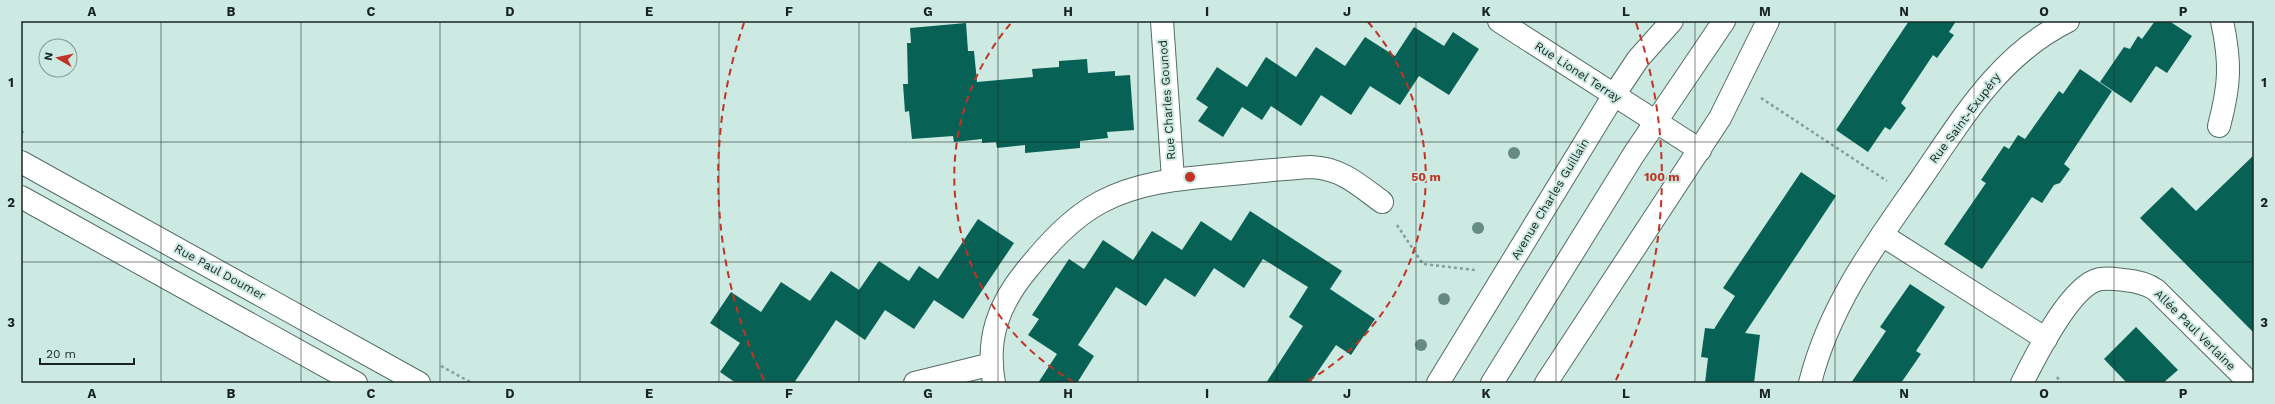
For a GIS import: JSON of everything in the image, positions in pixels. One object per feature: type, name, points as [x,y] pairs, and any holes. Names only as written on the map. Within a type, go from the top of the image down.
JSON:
[{"type":"street","name":"Rue Charles Gounod","points":[[1162,21],[1173,179]]},
{"type":"street","name":"Rue Lionel Terray","points":[[1499,21],[1614,96],[1657,122]]},
{"type":"street","name":"Avenue Charles Guillain","points":[[1438,383],[1614,96],[1638,59],[1672,21]]},
{"type":"street","points":[[1492,383],[1634,154],[1724,21]]},
{"type":"street","points":[[1546,383],[1700,150],[1736,88],[1768,21]]},
{"type":"street","name":"Rue Saint-Exupéry","points":[[1810,383],[1822,341],[1831,320],[1859,269],[1988,84],[2017,54],[2036,39],[2068,21]]},
{"type":"street","points":[[2219,126],[2229,81],[2230,62],[2222,21]]},
{"type":"street","points":[[1657,122],[1700,150]]},
{"type":"street","name":"Rue Paul Doumer","points":[[21,162],[419,383]]},
{"type":"street","points":[[915,383],[993,374],[993,334],[1002,308],[1023,275],[1061,232],[1100,203],[1122,192],[1173,179],[1311,166],[1324,167],[1349,177],[1382,202]]},
{"type":"street","points":[[21,197],[356,383]]},
{"type":"street","points":[[1882,234],[2046,339],[2022,383]]},
{"type":"street","name":"Allée Paul Verlaine","points":[[2046,339],[2077,294],[2086,286],[2096,280],[2111,278],[2134,281],[2148,285],[2156,290],[2250,383]]},
{"type":"path","points":[[1760,97],[1909,196]]},
{"type":"path","points":[[1382,202],[1423,264],[1478,270]]},
{"type":"building","points":[[1909,21],[1956,21],[1949,32],[1954,35],[1937,58],[1933,55],[1901,103],[1906,108],[1890,130],[1885,127],[1868,152],[1836,130]]},
{"type":"building","points":[[2155,21],[2169,21],[2192,36],[2167,73],[2156,66],[2131,103],[2100,82],[2124,47],[2130,49],[2138,36],[2142,39]]},
{"type":"building","points":[[966,23],[968,51],[974,51],[977,82],[1033,77],[1032,69],[1059,67],[1059,61],[1087,59],[1088,73],[1115,71],[1115,76],[1130,75],[1134,130],[1107,132],[1108,138],[1080,141],[1080,148],[1025,153],[1025,145],[997,148],[996,142],[982,143],[982,139],[954,142],[953,136],[912,139],[909,111],[905,112],[903,84],[908,84],[907,43],[911,43],[910,28]]},
{"type":"building","points":[[1414,27],[1444,46],[1453,32],[1479,49],[1449,95],[1419,76],[1400,105],[1370,86],[1351,115],[1321,95],[1301,126],[1271,106],[1262,120],[1242,107],[1223,137],[1198,121],[1208,107],[1196,99],[1217,67],[1247,87],[1266,57],[1296,77],[1316,47],[1345,66],[1365,37],[1395,56]]},
{"type":"building","points":[[2080,69],[2112,91],[2064,164],[2070,169],[2060,183],[2054,185],[2042,203],[2032,197],[1982,269],[1944,244],[1986,183],[1981,180],[2004,146],[2009,149],[2018,135],[2025,139],[2059,91],[2063,94]]},
{"type":"building","points":[[2254,155],[2254,333],[2140,218],[2172,187],[2196,211]]},
{"type":"building","points":[[1801,172],[1836,196],[1745,333],[1760,335],[1754,383],[1705,383],[1708,358],[1701,357],[1705,328],[1714,329],[1735,296],[1723,288]]},
{"type":"building","points":[[1250,211],[1342,271],[1330,289],[1375,319],[1351,355],[1336,345],[1310,383],[1266,383],[1303,326],[1289,317],[1308,287],[1263,259],[1244,288],[1214,268],[1195,297],[1165,278],[1146,306],[1116,287],[1078,345],[1094,356],[1077,383],[1038,383],[1057,354],[1028,335],[1039,319],[1032,315],[1069,259],[1084,269],[1103,240],[1133,260],[1152,231],[1182,250],[1201,221],[1231,241]]},
{"type":"building","points":[[978,219],[1014,243],[963,319],[934,300],[914,329],[885,310],[865,340],[836,320],[794,383],[736,383],[720,372],[740,343],[710,323],[731,292],[761,312],[781,282],[810,301],[831,271],[859,290],[879,261],[909,281],[919,266],[938,279]]},
{"type":"building","points":[[1910,284],[1945,307],[1916,351],[1921,354],[1901,383],[1851,383],[1886,331],[1880,327]]},
{"type":"building","points":[[2136,327],[2178,370],[2163,383],[2127,383],[2104,359]]}]
